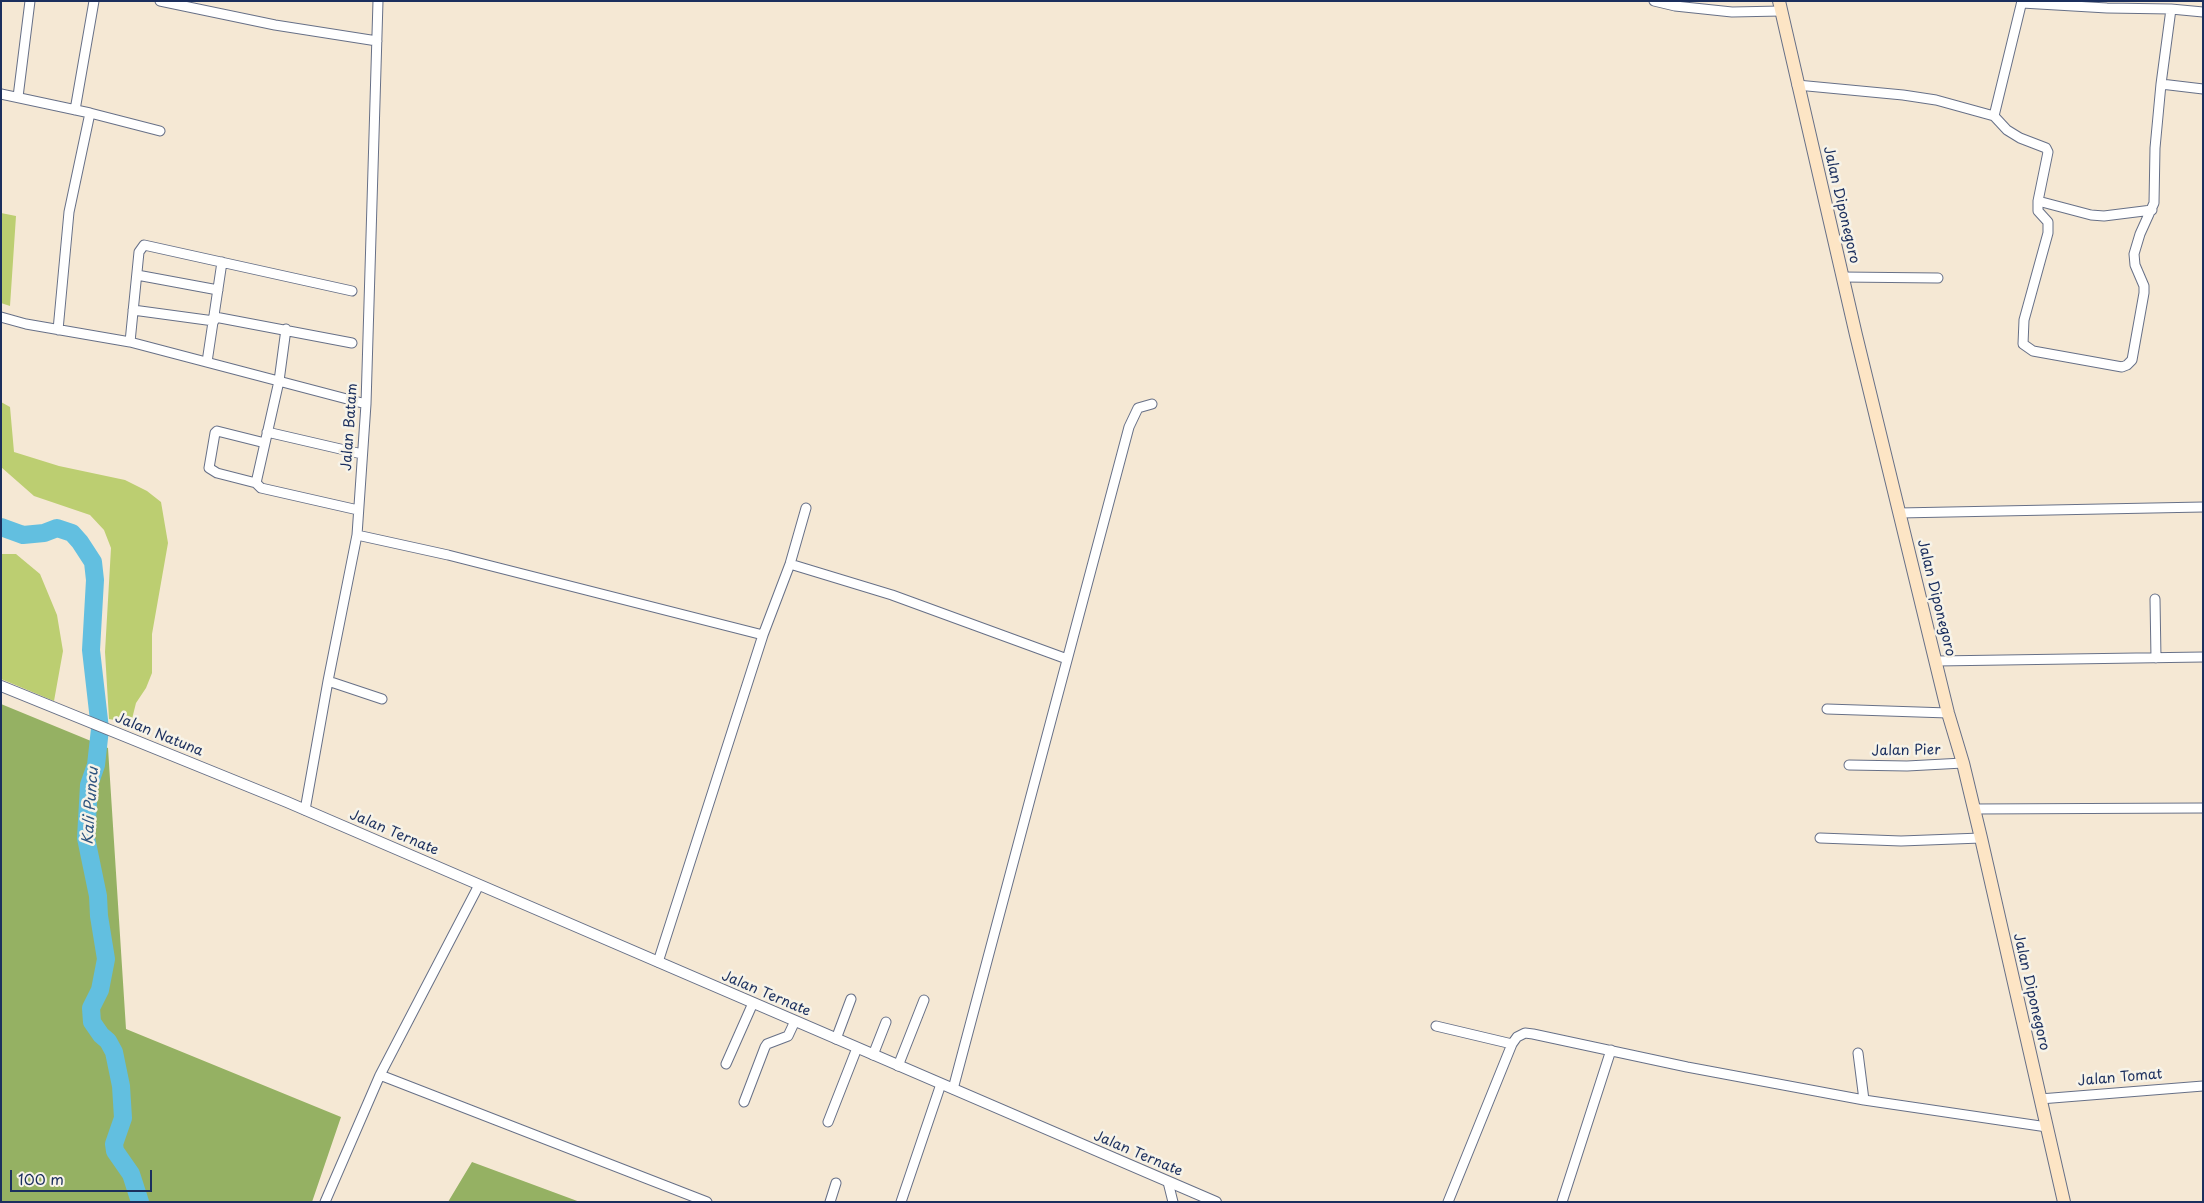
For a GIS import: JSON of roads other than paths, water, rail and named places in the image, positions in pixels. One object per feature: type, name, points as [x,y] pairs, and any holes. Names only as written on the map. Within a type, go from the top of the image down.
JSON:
[{"type":"main road","name":"Jalan Diponegoro","points":[[1780,6],[1842,277],[1899,513],[1981,838],[2064,1202]]},
{"type":"street","points":[[18,98],[30,1]]},
{"type":"street","points":[[75,110],[94,1]]},
{"type":"street","points":[[160,1],[275,24],[376,41]]},
{"type":"street","name":"Jalan Batam","points":[[305,810],[357,536],[366,404],[378,1]]},
{"type":"street","points":[[1654,1],[1675,6],[1732,12],[1780,6]]},
{"type":"street","points":[[1994,116],[2022,2],[2203,12]]},
{"type":"street","points":[[1797,85],[1936,100],[1994,116],[2003,126],[2020,138],[2043,146],[2047,150],[2048,156],[2038,200],[2040,215],[2048,222],[2048,233],[2024,320],[2023,344],[2033,351],[2122,367],[2132,360],[2144,293],[2144,286],[2135,265],[2134,254],[2140,234],[2152,210],[2155,196],[2154,148],[2171,9]]},
{"type":"street","points":[[2162,84],[2203,89]]},
{"type":"street","points":[[1,94],[90,113],[160,131]]},
{"type":"street","points":[[58,330],[69,212],[90,113]]},
{"type":"street","points":[[2038,200],[2091,215],[2104,216],[2152,210]]},
{"type":"street","points":[[130,342],[140,250],[144,245],[352,292]]},
{"type":"street","points":[[207,362],[222,262]]},
{"type":"street","points":[[137,275],[218,290]]},
{"type":"street","points":[[1842,277],[1938,278]]},
{"type":"street","points":[[133,310],[286,329],[352,344]]},
{"type":"street","points":[[1,317],[20,323],[130,342],[366,404]]},
{"type":"street","points":[[256,483],[279,380],[286,329]]},
{"type":"street","points":[[953,1089],[1129,427],[1138,408],[1152,404]]},
{"type":"street","points":[[265,443],[220,431],[216,432],[208,465],[210,470],[256,483],[261,488],[358,510]]},
{"type":"street","points":[[267,432],[362,454]]},
{"type":"street","points":[[1899,513],[2203,507]]},
{"type":"street","points":[[658,962],[763,635],[790,564],[806,508]]},
{"type":"street","points":[[357,536],[448,555],[763,635]]},
{"type":"street","points":[[790,564],[892,595],[1067,659]]},
{"type":"street","points":[[2154,599],[2156,658]]},
{"type":"street","points":[[1936,661],[2203,657]]},
{"type":"street","points":[[328,681],[382,699]]},
{"type":"street","name":"Jalan Natuna","points":[[1,686],[305,810]]},
{"type":"street","points":[[1827,709],[1948,713]]},
{"type":"street","name":"Jalan Pier","points":[[1850,765],[1907,766],[1963,763]]},
{"type":"street","points":[[1973,809],[2203,808]]},
{"type":"street","name":"Jalan Ternate","points":[[305,810],[1216,1202]]},
{"type":"street","points":[[1820,838],[1901,841],[1981,838]]},
{"type":"street","points":[[325,1202],[380,1075],[479,885]]},
{"type":"street","points":[[836,1039],[851,999]]},
{"type":"street","points":[[898,1066],[924,1000]]},
{"type":"street","points":[[726,1064],[753,1003]]},
{"type":"street","points":[[744,1102],[765,1047],[767,1044],[788,1036],[795,1021]]},
{"type":"street","points":[[873,1055],[886,1022]]},
{"type":"street","points":[[1436,1026],[1512,1044]]},
{"type":"street","points":[[1448,1202],[1512,1044],[1520,1035],[1529,1033],[1687,1067],[1864,1100],[2047,1127]]},
{"type":"street","points":[[828,1122],[857,1048]]},
{"type":"street","points":[[1562,1202],[1611,1050]]},
{"type":"street","points":[[1858,1053],[1864,1100]]},
{"type":"street","points":[[380,1075],[706,1202]]},
{"type":"street","points":[[901,1202],[940,1084]]},
{"type":"street","name":"Jalan Tomat","points":[[2040,1100],[2203,1086]]},
{"type":"street","points":[[1168,1182],[1173,1202]]},
{"type":"street","points":[[830,1202],[836,1183]]},
{"type":"waterway","name":"Kali Puncu","points":[[1,527],[23,535],[44,533],[57,528],[72,533],[93,562],[95,580],[91,650],[100,729],[96,765],[89,785],[86,838],[98,896],[99,916],[106,959],[100,990],[91,1008],[92,1022],[108,1041],[114,1052],[121,1086],[123,1118],[114,1144],[115,1151],[131,1174],[140,1202]]}]
